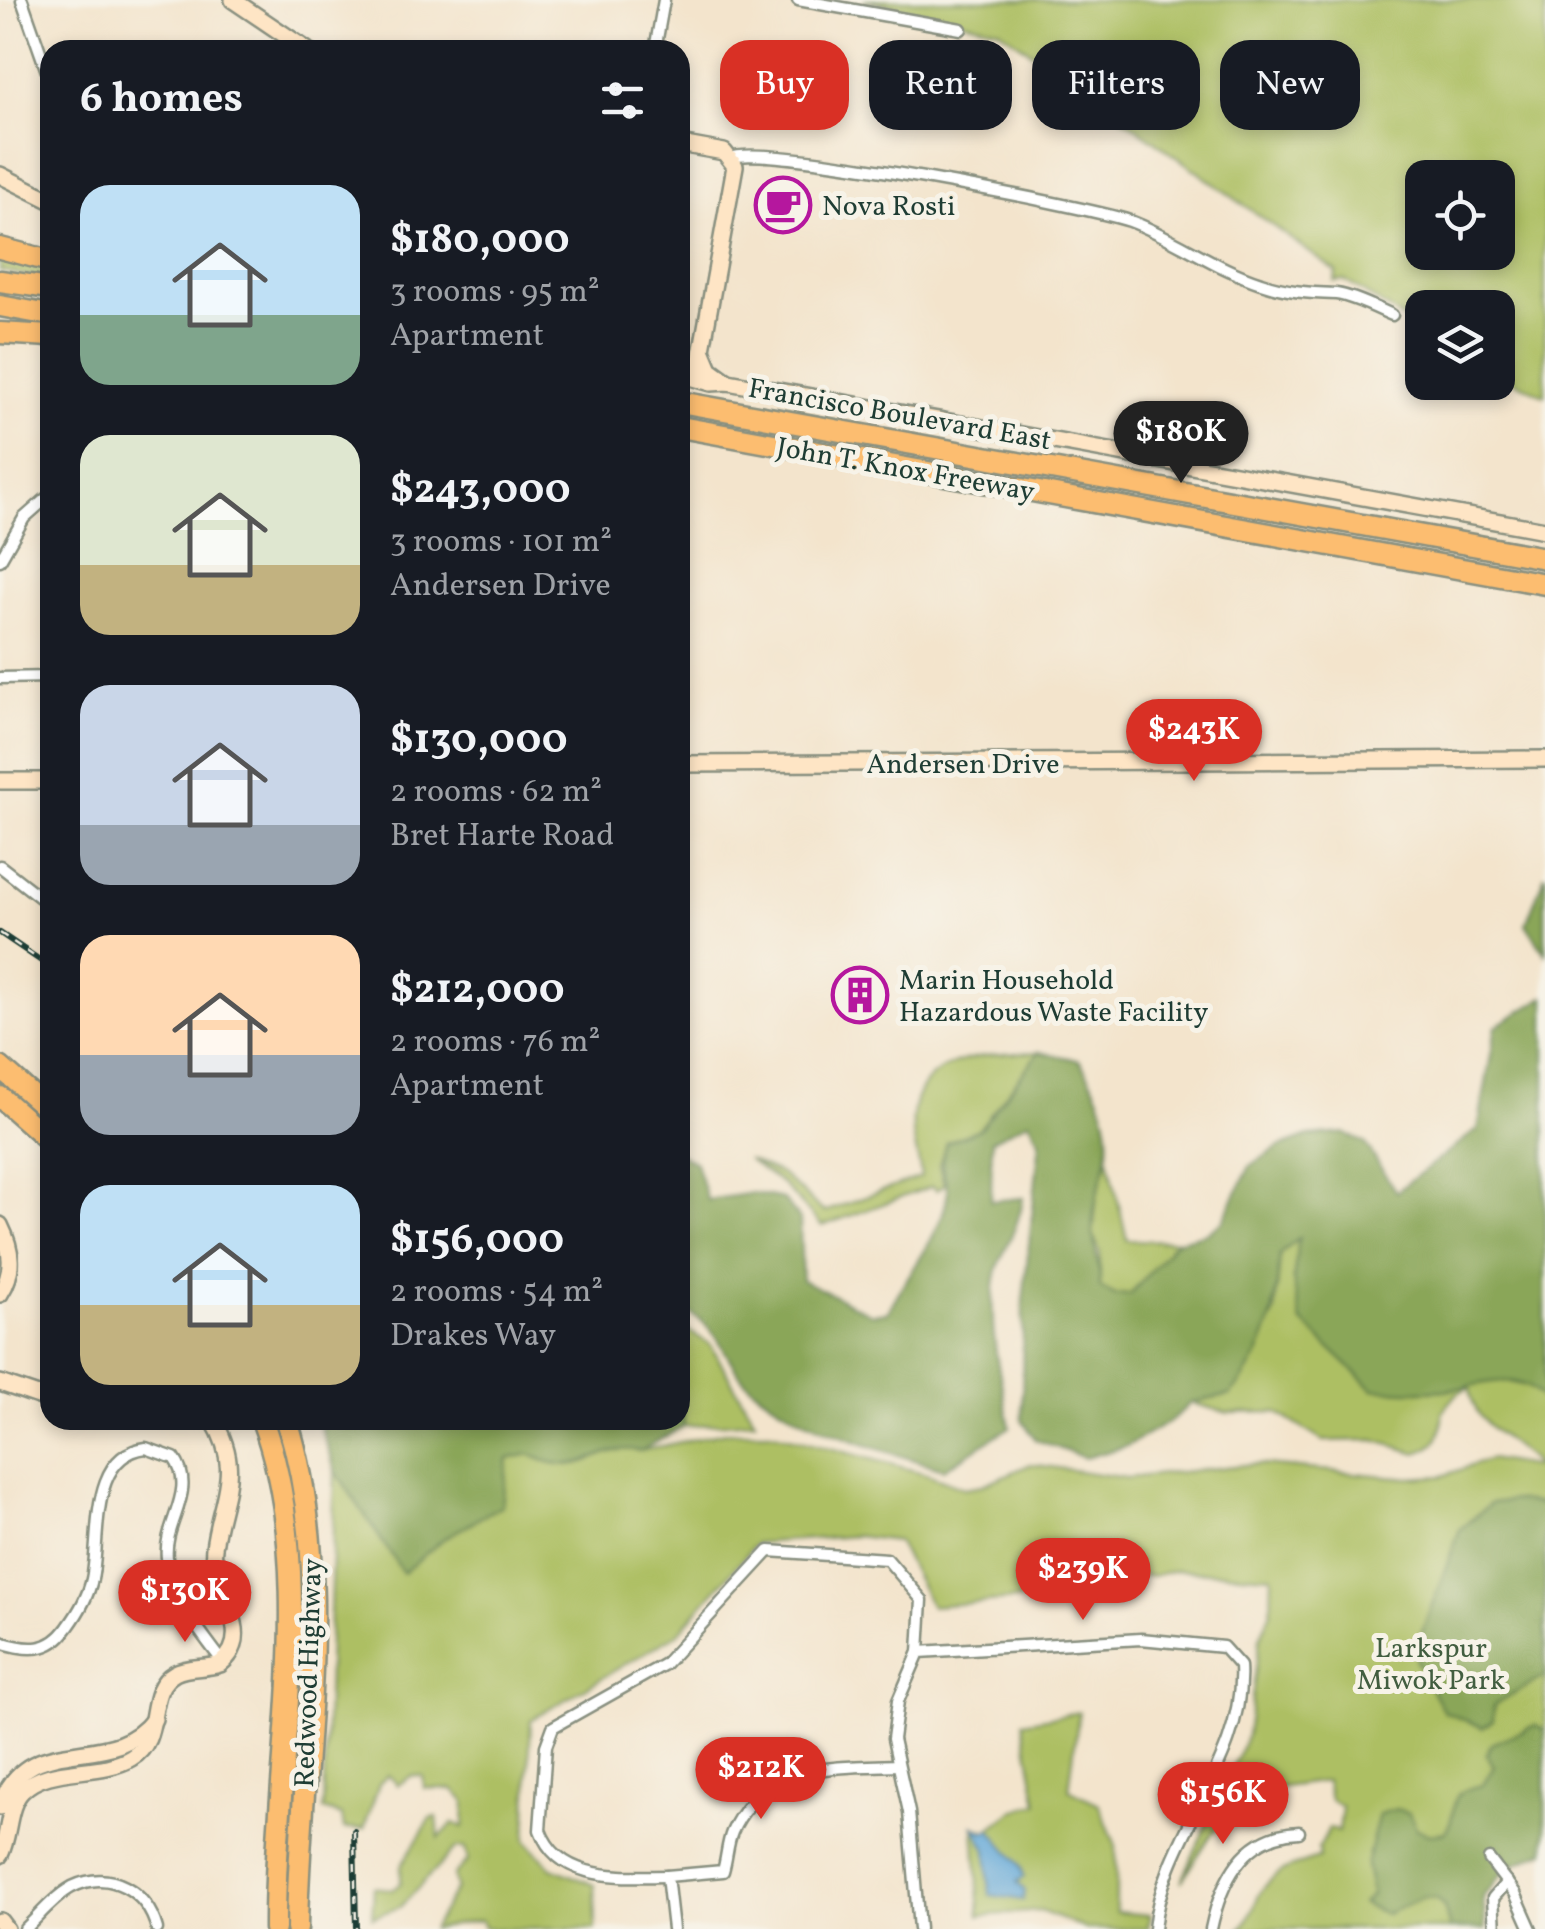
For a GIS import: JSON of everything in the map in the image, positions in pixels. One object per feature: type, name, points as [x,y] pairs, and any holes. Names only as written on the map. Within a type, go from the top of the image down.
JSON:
[{"type":"highway","points":[[0,248],[40,258]]},
{"type":"highway","points":[[0,280],[40,286]]},
{"type":"highway","points":[[0,306],[40,312]]},
{"type":"highway","points":[[0,333],[40,335]]},
{"type":"highway","name":"John T. Knox Freeway","points":[[690,404],[1545,558]]},
{"type":"highway","name":"John T. Knox Freeway","points":[[690,429],[1545,584]]},
{"type":"highway","points":[[0,1067],[40,1102]]},
{"type":"highway","points":[[0,1097],[40,1132]]},
{"type":"highway","name":"Redwood Highway","points":[[265,1430],[281,1488],[290,1574],[275,1929]]},
{"type":"highway","name":"Redwood Highway","points":[[290,1430],[304,1485],[313,1570],[297,1929]]},
{"type":"street","points":[[22,0],[40,51]]},
{"type":"street","points":[[234,0],[292,40]]},
{"type":"street","points":[[657,40],[664,0]]},
{"type":"street","points":[[798,0],[961,29]]},
{"type":"street","points":[[690,146],[718,150],[732,158],[735,169],[702,350],[704,372]]},
{"type":"street","points":[[732,158],[750,152],[1091,210],[1152,230],[1258,283],[1318,296],[1342,295],[1392,315]]},
{"type":"street","points":[[0,175],[40,195]]},
{"type":"street","name":"Francisco Boulevard East","points":[[690,373],[704,372],[711,383],[728,382],[1545,530]]},
{"type":"street","points":[[0,560],[24,518],[40,503]]},
{"type":"street","points":[[0,678],[40,677]]},
{"type":"street","name":"Andersen Drive","points":[[690,764],[1545,759]]},
{"type":"street","points":[[0,781],[40,781]]},
{"type":"street","points":[[0,866],[40,897]]},
{"type":"street","points":[[0,1225],[11,1260],[8,1280],[0,1294]]},
{"type":"street","points":[[0,1384],[40,1397]]},
{"type":"street","points":[[0,1855],[11,1780],[29,1764],[128,1743],[154,1719],[161,1689],[171,1676],[223,1662],[233,1648],[236,1633],[213,1549],[228,1496],[229,1471],[215,1430]]},
{"type":"street","points":[[0,1642],[33,1649],[47,1647],[63,1634],[87,1596],[106,1479],[119,1459],[146,1448],[174,1458],[182,1476],[166,1555],[187,1612],[223,1662]]},
{"type":"street","points":[[898,1765],[833,1765],[785,1778],[752,1801],[739,1817],[729,1838],[723,1871],[594,1876],[544,1840],[540,1830],[546,1746],[553,1727],[666,1664],[769,1552],[887,1558],[922,1600],[919,1652],[898,1701],[894,1739],[910,1812],[919,1929]]},
{"type":"street","points":[[919,1652],[1140,1639],[1224,1647],[1234,1654],[1241,1678],[1224,1752],[1174,1848],[1154,1929]]},
{"type":"street","points":[[1210,1929],[1222,1890],[1240,1859],[1267,1838],[1298,1832]]},
{"type":"street","points":[[1489,1859],[1507,1882],[1532,1929]]},
{"type":"street","points":[[668,1876],[672,1929]]},
{"type":"street","points":[[25,1929],[67,1890],[99,1880],[136,1892],[151,1910],[158,1929]]},
{"type":"street","points":[[1495,1929],[1491,1903],[1507,1882]]},
{"type":"street","points":[[0,1920],[6,1929]]},
{"type":"green space","points":[[864,0],[1545,0],[1545,396],[1515,381],[1515,290],[1405,290],[1405,320],[1344,280],[1334,281],[1337,272],[1139,130],[1200,130],[1200,40],[1032,40],[1032,53],[999,29]]},
{"type":"green space","points":[[0,253],[40,263],[40,277],[0,271]]},
{"type":"green space","points":[[1545,874],[1545,953],[1526,924]]},
{"type":"green space","points":[[1545,997],[1545,1402],[1523,1385],[1498,1381],[1435,1391],[1373,1389],[1301,1321],[1293,1280],[1299,1238],[1280,1254],[1268,1329],[1253,1363],[1230,1395],[1191,1403],[1171,1421],[1127,1446],[1085,1458],[1036,1440],[1022,1420],[1023,1300],[1040,1141],[1029,1121],[992,1140],[991,1201],[1023,1198],[997,1269],[993,1298],[996,1353],[1010,1427],[944,1469],[820,1428],[774,1403],[743,1378],[706,1325],[690,1313],[690,1160],[696,1163],[707,1200],[753,1193],[783,1199],[800,1220],[802,1280],[872,1314],[888,1312],[938,1227],[947,1197],[942,1169],[946,1143],[980,1129],[1039,1052],[1079,1060],[1098,1095],[1108,1136],[1093,1224],[1100,1287],[1115,1295],[1131,1294],[1176,1241],[1206,1233],[1223,1221],[1250,1166],[1279,1147],[1309,1136],[1344,1133],[1365,1143],[1396,1192],[1478,1129],[1496,1026]]},
{"type":"green space","points":[[1039,1052],[979,1129],[946,1143],[939,1165],[944,1185],[936,1190],[933,1186],[822,1226],[781,1183],[747,1159],[781,1174],[824,1212],[921,1177],[913,1131],[914,1106],[923,1087],[936,1073],[974,1058]]},
{"type":"green space","points":[[1108,1157],[1127,1240],[1176,1241],[1131,1294],[1115,1295],[1100,1287],[1100,1252],[1093,1235],[1097,1193]]},
{"type":"green space","name":"Larkspur Miwok Park","points":[[1300,1237],[1293,1280],[1373,1389],[1450,1390],[1494,1378],[1534,1388],[1545,1402],[1545,1505],[1537,1503],[1545,1517],[1545,1836],[1366,1865],[1372,1894],[1363,1904],[1386,1914],[1423,1898],[1436,1899],[1444,1907],[1450,1929],[1239,1929],[1268,1882],[1288,1869],[1319,1858],[1318,1848],[1329,1828],[1339,1832],[1342,1807],[1330,1800],[1326,1781],[1254,1791],[1211,1835],[1181,1882],[1247,1735],[1260,1638],[1271,1611],[1272,1576],[1177,1570],[1152,1576],[1122,1574],[1060,1597],[931,1606],[897,1541],[856,1536],[756,1543],[678,1633],[531,1720],[526,1840],[552,1868],[595,1885],[596,1929],[493,1929],[484,1927],[481,1920],[432,1929],[456,1888],[454,1875],[468,1861],[465,1848],[456,1848],[400,1907],[372,1917],[374,1887],[392,1890],[401,1883],[401,1866],[431,1818],[437,1817],[439,1838],[453,1823],[464,1827],[465,1802],[453,1789],[424,1788],[423,1776],[413,1775],[398,1785],[388,1775],[379,1784],[364,1829],[344,1829],[342,1816],[323,1810],[335,1470],[403,1572],[443,1539],[502,1505],[508,1459],[529,1454],[548,1462],[578,1464],[613,1451],[641,1451],[724,1432],[771,1432],[927,1474],[964,1488],[983,1485],[1031,1464],[1127,1478],[1253,1464],[1409,1478],[1443,1476],[1490,1459],[1537,1467],[1486,1423],[1472,1401],[1470,1387],[1458,1393],[1442,1412],[1442,1426],[1435,1443],[1417,1453],[1374,1440],[1323,1441],[1276,1412],[1228,1413],[1191,1403],[1230,1395],[1275,1313],[1280,1254]]},
{"type":"green space","points":[[690,1332],[710,1344],[755,1421],[690,1426]]},
{"type":"green space","points":[[321,1430],[677,1430],[640,1451],[613,1451],[578,1463],[548,1462],[529,1454],[508,1459],[502,1505],[443,1539],[403,1573],[335,1470]]},
{"type":"green space","name":"Larkspur Miwok Park","points":[[1514,1500],[1545,1505],[1545,1676],[1494,1705],[1493,1721],[1483,1727],[1444,1712],[1416,1661],[1420,1637],[1460,1529],[1491,1503]]},
{"type":"green space","points":[[1079,1712],[1069,1789],[1099,1804],[1116,1846],[1116,1912],[1150,1915],[1148,1929],[1086,1929],[1040,1911],[980,1916],[974,1826],[987,1831],[1013,1811],[1038,1803],[1023,1722]]},
{"type":"green space","points":[[1536,1725],[1545,1730],[1545,1851],[1507,1868],[1483,1897],[1486,1929],[1450,1929],[1444,1907],[1436,1899],[1423,1898],[1386,1914],[1362,1904],[1372,1894],[1366,1865],[1379,1814],[1396,1809],[1409,1813],[1417,1829],[1430,1834],[1445,1832],[1457,1797],[1483,1785],[1494,1766],[1486,1755],[1491,1744]]},
{"type":"water","points":[[974,1826],[985,1832],[990,1829],[1021,1866],[1024,1877],[1017,1882],[1025,1891],[1023,1900],[990,1895],[987,1850]]},
{"type":"railway","points":[[0,933],[40,960]]},
{"type":"railway","points":[[354,1831],[356,1929]]},
{"type":"place","name":"Nova Rosti","points":[[783,205]]},
{"type":"place","name":"Marin Household Hazardous Waste Facility","points":[[860,995]]}]
